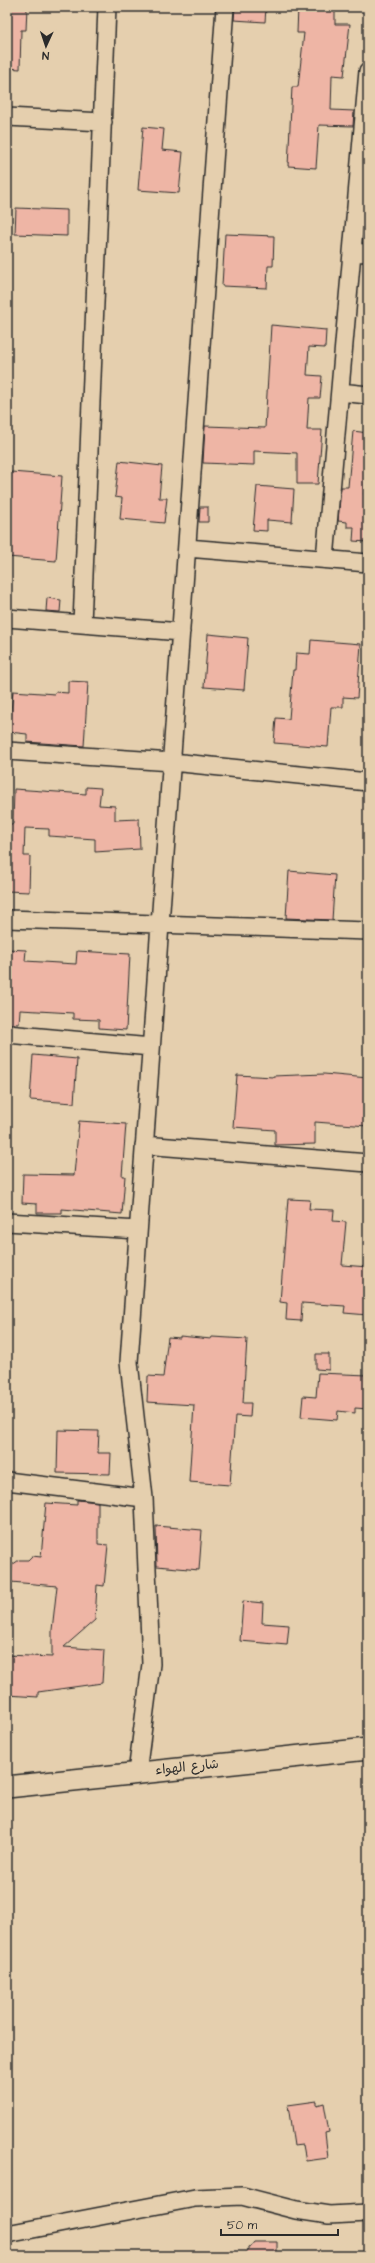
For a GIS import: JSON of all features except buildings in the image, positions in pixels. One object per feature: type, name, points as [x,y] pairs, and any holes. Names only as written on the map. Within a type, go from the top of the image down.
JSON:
[{"type":"street","points":[[82,624],[108,7]]},
{"type":"street","points":[[137,1773],[151,1664],[144,1498],[129,1362],[225,7]]},
{"type":"street","points":[[325,559],[340,392],[360,253],[368,71]]},
{"type":"street","points":[[7,117],[103,122]]},
{"type":"street","points":[[340,392],[368,395]]},
{"type":"street","points":[[187,548],[368,563]]},
{"type":"street","points":[[7,618],[181,632]]},
{"type":"street","points":[[7,751],[172,762],[368,782]]},
{"type":"street","points":[[7,919],[368,931]]},
{"type":"street","points":[[7,1034],[151,1047]]},
{"type":"street","points":[[144,1145],[368,1164]]},
{"type":"street","points":[[7,1222],[138,1230]]},
{"type":"street","points":[[7,1481],[144,1498]]},
{"type":"street","name":"شارع الهواء","points":[[7,1787],[368,1749]]},
{"type":"street","points":[[7,2234],[195,2198],[242,2196],[296,2210],[329,2215],[368,2212]]}]
